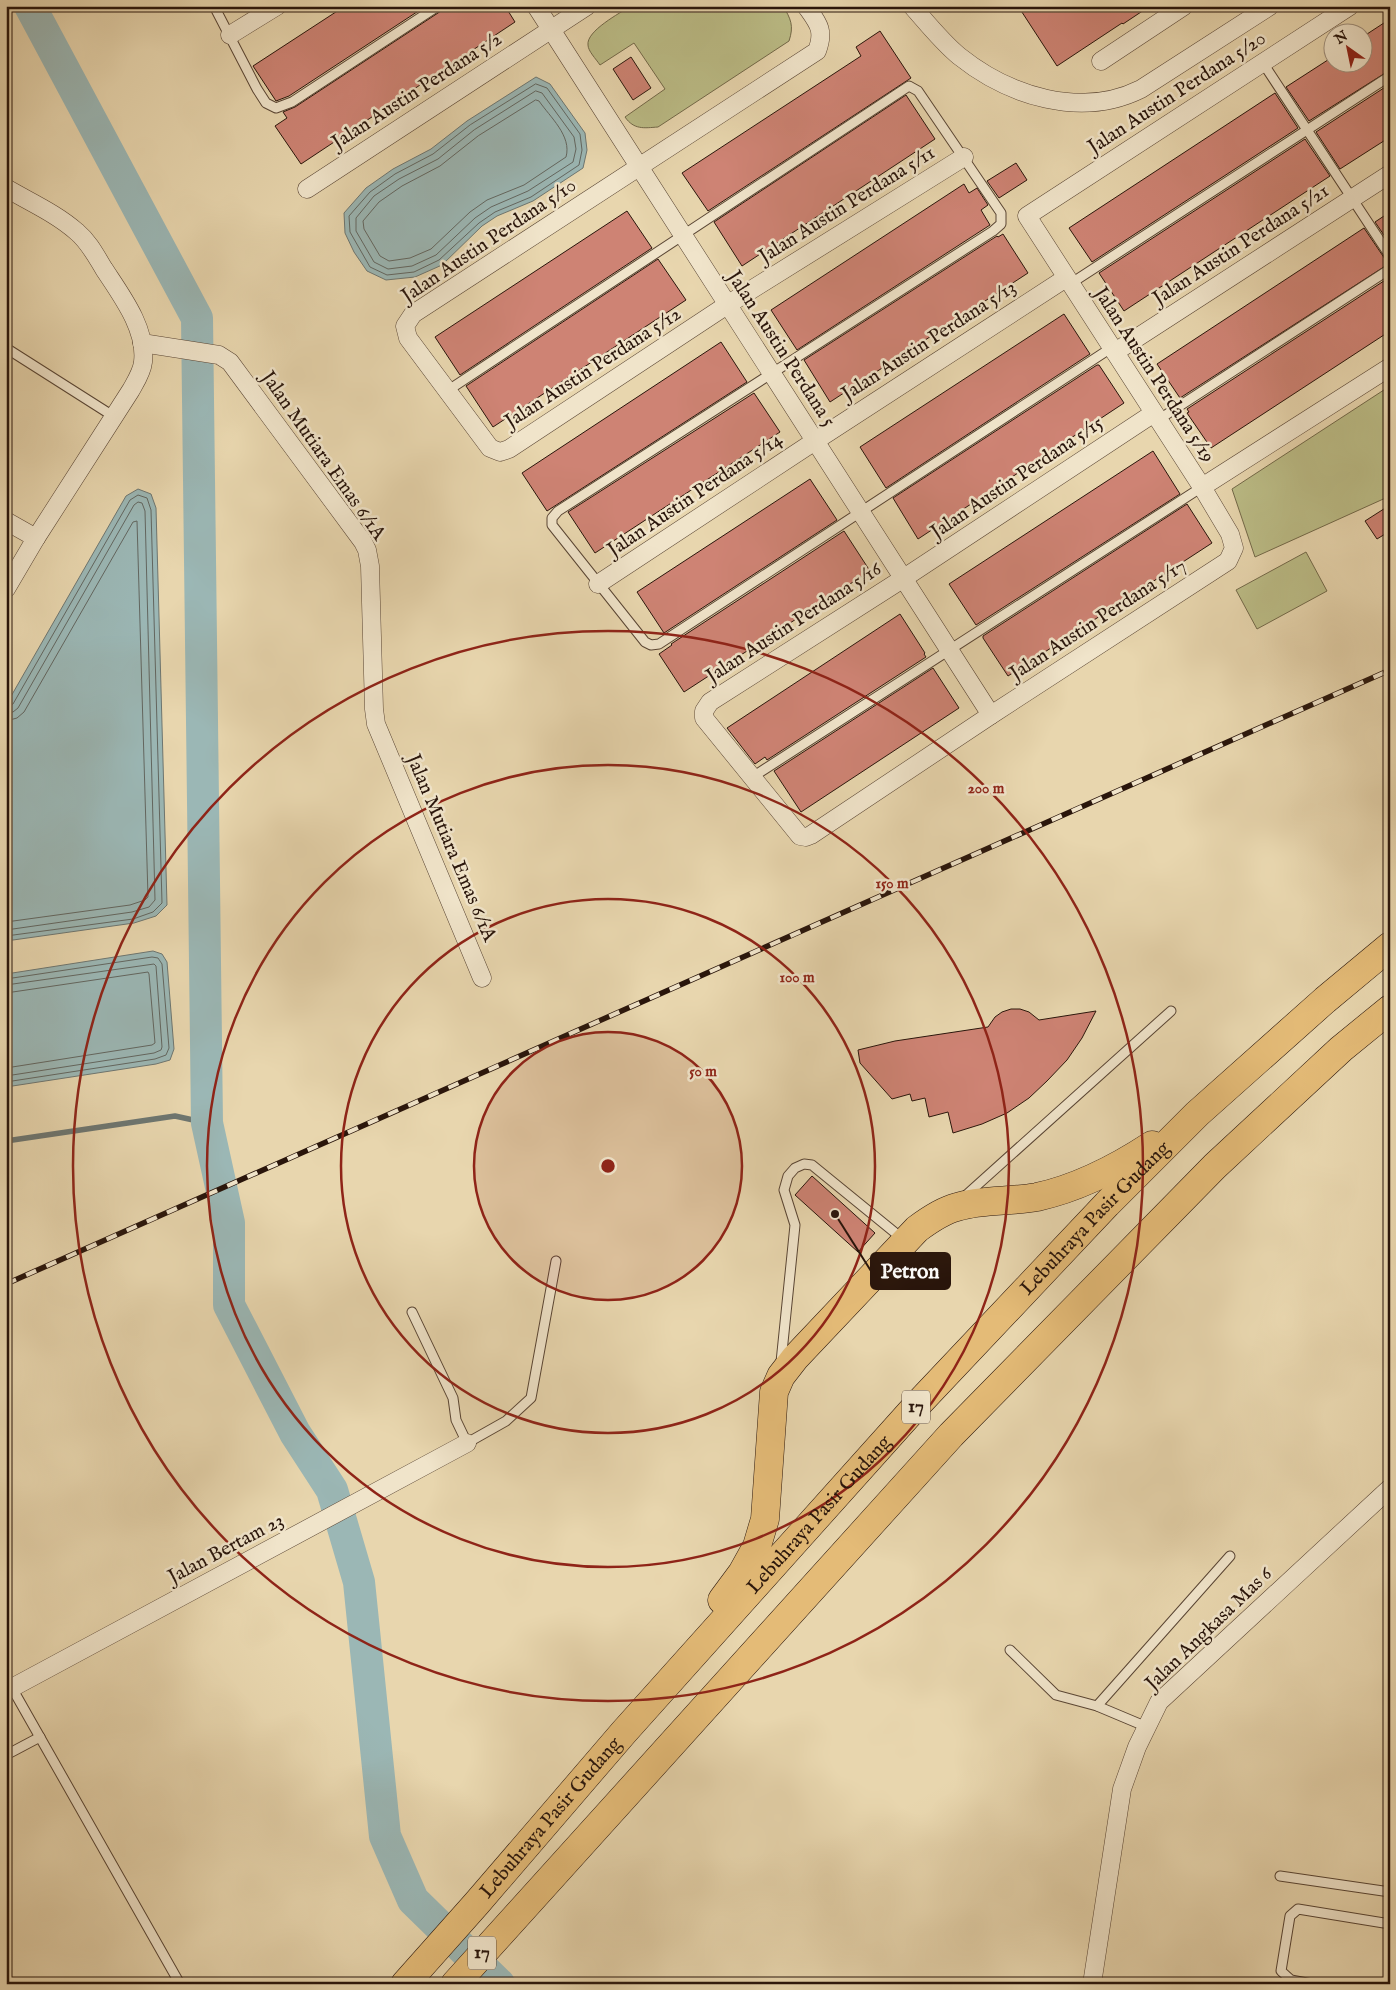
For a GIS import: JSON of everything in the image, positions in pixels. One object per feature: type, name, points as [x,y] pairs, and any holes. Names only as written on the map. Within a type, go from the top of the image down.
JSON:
[{"type":"highway","name":"Lebuhraya Pasir Gudang","points":[[405,1984],[624,1732],[918,1404],[1107,1204],[1197,1114],[1325,1000],[1390,946]]},
{"type":"highway","name":"Lebuhraya Pasir Gudang","points":[[455,1984],[951,1435],[1215,1166],[1341,1049],[1390,1009]]},
{"type":"highway","points":[[624,1732],[742,1573],[757,1546],[765,1519],[774,1392],[779,1380],[795,1358],[917,1229],[936,1215],[958,1206],[1036,1197],[1070,1188],[1107,1171],[1141,1152],[1197,1114]]},
{"type":"street","points":[[230,35],[277,6]]},
{"type":"street","name":"Jalan Austin Perdana 5","points":[[536,6],[682,236],[991,714]]},
{"type":"street","name":"Jalan Austin Perdana 5/2","points":[[307,189],[587,6]]},
{"type":"street","name":"Jalan Austin Perdana 5/10","points":[[447,391],[408,338],[405,326],[412,314],[639,168],[817,50],[822,34],[819,25],[806,6]]},
{"type":"street","points":[[912,6],[958,55],[984,73],[1014,88],[1042,98],[1070,103],[1096,104],[1126,97],[1141,89],[1270,6]]},
{"type":"street","points":[[1101,61],[1184,6]]},
{"type":"street","name":"Jalan Austin Perdana 5/20","points":[[1027,216],[1350,6]]},
{"type":"street","name":"Jalan Austin Perdana 5/11","points":[[727,305],[964,157]]},
{"type":"street","name":"Jalan Austin Perdana 5/21","points":[[1113,350],[1390,174]]},
{"type":"street","points":[[6,188],[70,226],[92,249],[126,303],[138,329],[142,343],[143,362],[140,373],[6,589]]},
{"type":"street","name":"Jalan Austin Perdana 5/19","points":[[1027,216],[1202,487],[1230,534],[1234,548],[1228,561]]},
{"type":"street","name":"Jalan Austin Perdana 5/13","points":[[815,441],[1068,281]]},
{"type":"street","name":"Jalan Austin Perdana 5/12","points":[[447,391],[490,448],[500,452],[509,449],[727,305]]},
{"type":"street","name":"Jalan Mutiara Emas 6/1A","points":[[142,343],[219,355],[230,362],[367,550],[370,566],[376,724],[482,978]]},
{"type":"street","points":[[1202,487],[1390,368]]},
{"type":"street","name":"Jalan Austin Perdana 5/15","points":[[904,578],[1156,416]]},
{"type":"street","name":"Jalan Austin Perdana 5/14","points":[[598,584],[815,441]]},
{"type":"street","points":[[6,521],[36,538]]},
{"type":"street","name":"Jalan Austin Perdana 5/17","points":[[751,778],[800,836],[812,835],[991,714],[1228,561]]},
{"type":"street","name":"Jalan Austin Perdana 5/16","points":[[751,778],[704,718],[704,711],[710,702],[904,578]]},
{"type":"street","name":"Jalan Bertam 23","points":[[9,1690],[467,1443]]},
{"type":"street","name":"Jalan Angkasa Mas 6","points":[[1092,1984],[1122,1789],[1137,1747],[1159,1702],[1390,1488]]},
{"type":"lane","points":[[214,6],[257,89],[266,103],[276,108],[292,102],[438,6]]},
{"type":"lane","points":[[1263,63],[1390,256]]},
{"type":"lane","points":[[1068,281],[1308,130],[1390,76]]},
{"type":"lane","points":[[447,391],[909,86],[918,91],[964,157],[1001,213],[1001,224],[993,231],[558,511],[552,518],[552,525],[645,642],[651,645],[659,644],[861,511],[1113,350]]},
{"type":"lane","points":[[1156,416],[1390,269]]},
{"type":"lane","points":[[6,348],[113,416]]},
{"type":"lane","points":[[751,778],[1202,487]]},
{"type":"lane","points":[[951,1209],[1171,1011]]},
{"type":"lane","points":[[779,1380],[796,1225],[784,1190],[788,1176],[796,1168],[804,1164],[812,1165],[905,1242]]},
{"type":"lane","points":[[412,1312],[453,1398],[456,1420],[467,1443],[506,1421],[531,1398],[556,1260]]},
{"type":"lane","points":[[1097,1706],[1230,1556]]},
{"type":"lane","points":[[1010,1650],[1056,1695],[1097,1706],[1147,1727]]},
{"type":"lane","points":[[9,1690],[40,1737],[180,1984]]},
{"type":"lane","points":[[6,1755],[40,1737]]},
{"type":"lane","points":[[1280,1876],[1390,1892]]},
{"type":"lane","points":[[1312,1984],[1290,1980],[1281,1971],[1290,1916],[1298,1909],[1390,1924]]},
{"type":"green space","points":[[631,6],[783,6],[791,23],[791,36],[789,41],[658,127],[640,127],[632,124],[625,117],[665,89],[634,43],[600,65],[588,47],[592,34],[598,28]]},
{"type":"green space","points":[[1390,386],[1390,496],[1255,557],[1232,489]]},
{"type":"green space","points":[[1306,552],[1327,591],[1257,629],[1236,590]]},
{"type":"water","points":[[536,77],[550,84],[585,133],[587,150],[583,168],[533,201],[497,216],[482,226],[442,265],[415,277],[386,280],[367,271],[354,252],[345,233],[344,213],[366,188],[393,169],[431,149],[467,121]]},
{"type":"water","points":[[138,489],[151,494],[156,508],[167,905],[156,916],[134,923],[6,941],[6,705],[126,496]]},
{"type":"water","points":[[153,951],[162,954],[167,962],[174,1049],[170,1060],[156,1064],[6,1087],[6,974]]},
{"type":"building","points":[[345,6],[426,6],[289,96],[276,101],[253,66]]},
{"type":"building","points":[[444,6],[505,6],[515,22],[301,164],[275,126],[287,118],[283,112],[295,107],[441,11]]},
{"type":"building","points":[[1018,6],[1150,6],[1057,66]]},
{"type":"building","points":[[1390,19],[1390,70],[1309,121],[1286,87],[1324,62],[1324,72],[1374,72],[1374,29]]},
{"type":"building","points":[[880,31],[911,78],[708,211],[682,173],[861,56],[856,47]]},
{"type":"building","points":[[631,57],[651,88],[633,100],[613,69]]},
{"type":"building","points":[[1390,84],[1390,137],[1340,169],[1316,132]]},
{"type":"building","points":[[1275,93],[1298,128],[1092,262],[1069,228]]},
{"type":"building","points":[[906,95],[935,139],[742,266],[714,222]]},
{"type":"building","points":[[1305,139],[1330,176],[1124,311],[1099,273]]},
{"type":"building","points":[[1016,163],[1027,180],[999,198],[987,181]]},
{"type":"building","points":[[964,184],[969,193],[977,188],[988,205],[981,210],[990,225],[797,350],[771,310]]},
{"type":"building","points":[[627,211],[652,248],[460,375],[435,337]]},
{"type":"building","points":[[1390,212],[1390,244],[1375,222]]},
{"type":"building","points":[[1364,228],[1385,259],[1390,263],[1180,398],[1157,364]]},
{"type":"building","points":[[1003,234],[1028,273],[830,402],[804,360],[997,236]]},
{"type":"building","points":[[658,259],[686,300],[493,427],[466,386]]},
{"type":"building","points":[[1390,277],[1390,331],[1211,448],[1187,413],[1189,412],[1187,409]]},
{"type":"building","points":[[1064,314],[1090,354],[886,488],[860,447]]},
{"type":"building","points":[[721,342],[747,382],[547,511],[522,473]]},
{"type":"building","points":[[1099,365],[1124,403],[918,539],[893,498]]},
{"type":"building","points":[[754,393],[780,432],[595,553],[568,512]]},
{"type":"building","points":[[1153,451],[1180,494],[976,625],[949,584]]},
{"type":"building","points":[[810,479],[837,520],[664,633],[637,592]]},
{"type":"building","points":[[1187,504],[1212,543],[1008,676],[983,636]]},
{"type":"building","points":[[1390,505],[1390,531],[1377,539],[1365,521]]},
{"type":"building","points":[[844,531],[870,571],[684,692],[659,654],[671,644]]},
{"type":"building","points":[[900,614],[926,657],[767,760],[765,757],[755,764],[727,728]]},
{"type":"building","points":[[933,668],[959,708],[801,812],[774,771]]},
{"type":"building","points":[[1011,1009],[1029,1012],[1039,1020],[1096,1011],[1082,1038],[1067,1060],[1047,1081],[1029,1098],[1007,1113],[982,1124],[953,1133],[948,1112],[929,1117],[925,1098],[912,1101],[910,1094],[892,1099],[860,1063],[858,1050],[895,1041],[988,1027],[995,1017]]},
{"type":"building","points":[[812,1176],[875,1233],[858,1252],[795,1195]]},
{"type":"waterway","points":[[30,6],[197,318],[207,1123],[229,1223],[229,1305],[295,1433],[332,1490],[359,1582],[385,1836],[413,1900],[499,1984]]},
{"type":"waterway","points":[[6,1141],[175,1116],[207,1123]]},
{"type":"railway","points":[[6,1284],[1390,670]]},
{"type":"place","name":"Petron","points":[[835,1214]]}]
